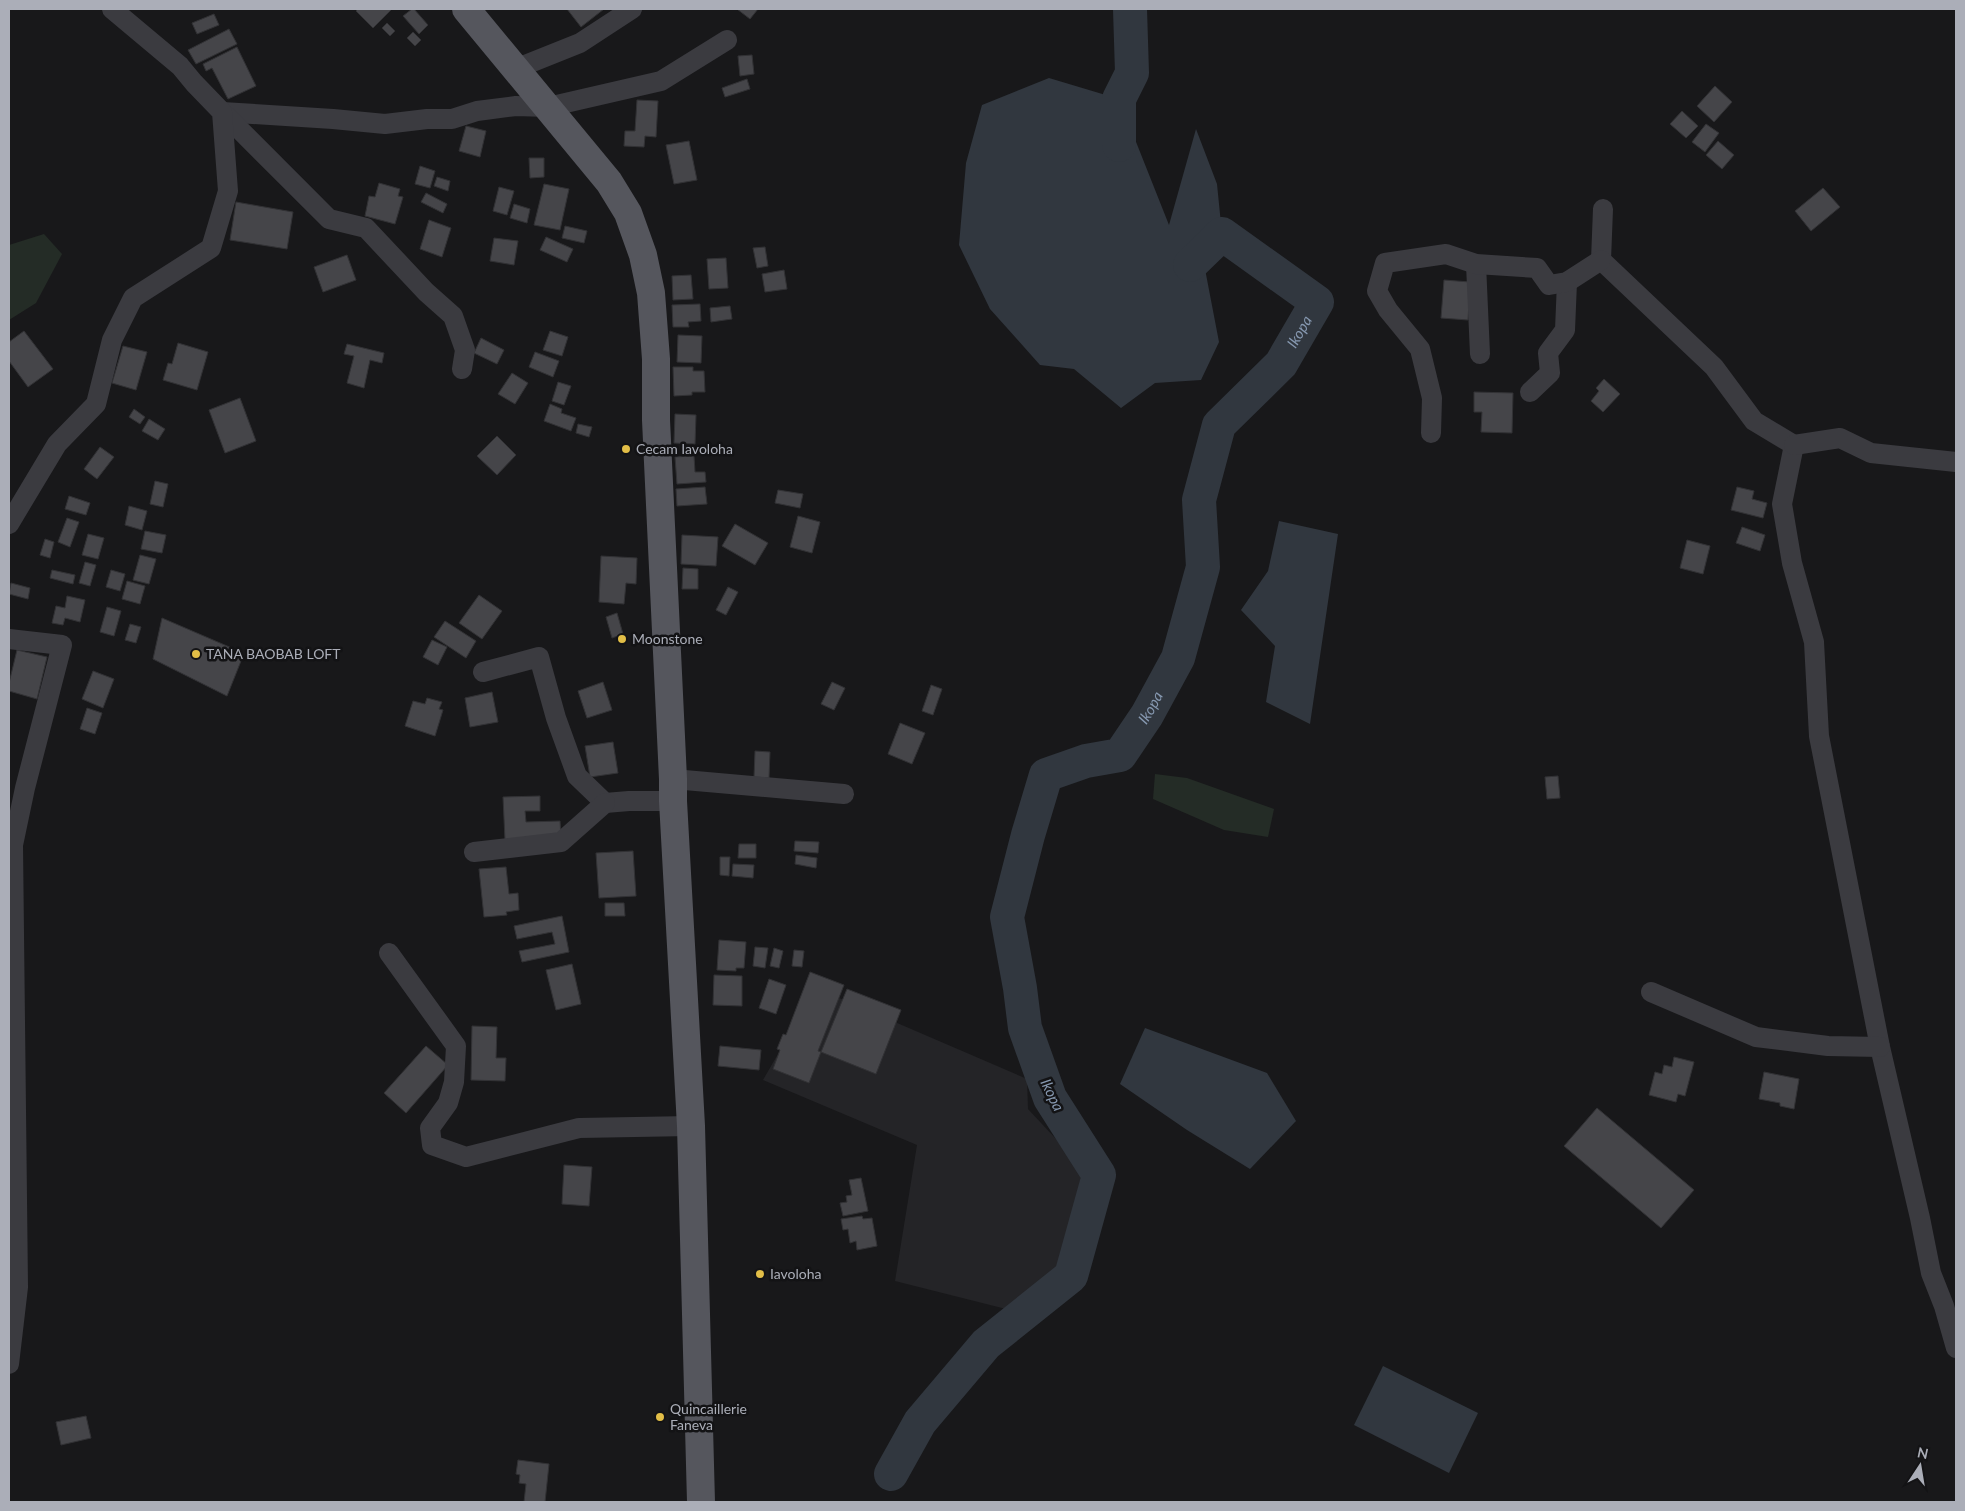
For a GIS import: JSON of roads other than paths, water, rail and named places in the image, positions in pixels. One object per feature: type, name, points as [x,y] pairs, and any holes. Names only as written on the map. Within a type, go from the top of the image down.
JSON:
[{"type":"main road","points":[[466,9],[609,182],[628,213],[643,255],[651,293],[656,359],[656,420],[673,791],[691,1126],[701,1502]]},
{"type":"street","points":[[112,9],[180,66],[222,112],[329,219],[366,228],[426,292],[453,316],[465,350],[462,369]]},
{"type":"street","points":[[515,69],[580,43],[632,9]]},
{"type":"street","points":[[222,112],[384,124],[427,119],[452,119],[477,111],[516,106],[548,107],[660,81],[727,40]]},
{"type":"street","points":[[9,524],[57,444],[96,404],[112,340],[133,298],[211,248],[228,191],[222,112]]},
{"type":"street","points":[[1603,209],[1601,260],[1714,367],[1754,421],[1794,445],[1840,438],[1871,453],[1956,462]]},
{"type":"street","points":[[1431,433],[1432,398],[1420,349],[1388,310],[1377,291],[1385,263],[1446,254],[1476,264],[1537,268],[1550,285],[1567,282],[1601,260]]},
{"type":"street","points":[[1476,264],[1480,354]]},
{"type":"street","points":[[1530,392],[1550,373],[1548,353],[1566,330],[1567,282]]},
{"type":"street","points":[[1794,445],[1782,504],[1792,563],[1814,642],[1820,736],[1880,1047],[1931,1273],[1944,1306],[1956,1348]]},
{"type":"street","points":[[9,639],[62,645],[25,788],[13,845],[18,1287],[9,1364]]},
{"type":"street","points":[[483,672],[540,657],[556,718],[577,776],[605,803]]},
{"type":"street","points":[[474,852],[561,842],[605,803],[629,801],[673,791],[844,794]]},
{"type":"street","points":[[390,953],[456,1046],[454,1082],[448,1103],[430,1128],[432,1145],[466,1157],[579,1128],[691,1126]]},
{"type":"street","points":[[1651,992],[1756,1037],[1828,1046],[1880,1047]]},
{"type":"waterway","name":"Ikopa","points":[[1119,145],[1119,99],[1132,73],[1130,9]]},
{"type":"waterway","name":"Ikopa","points":[[891,1474],[920,1422],[986,1344],[1071,1276],[1099,1175],[1050,1098],[1025,1028],[1007,917],[1046,775],[1086,761],[1120,755],[1147,715],[1178,658],[1203,567],[1199,500],[1219,425],[1281,364],[1317,302],[1222,234],[1190,265]]},
{"type":"place","name":"Cecam Iavoloha","points":[[626,449]]},
{"type":"place","name":"Moonstone","points":[[622,639]]},
{"type":"place","name":"TANA BAOBAB LOFT","points":[[196,654]]},
{"type":"place","name":"Iavoloha","points":[[760,1274]]},
{"type":"place","name":"Quincaillerie Faneva","points":[[660,1417]]}]
